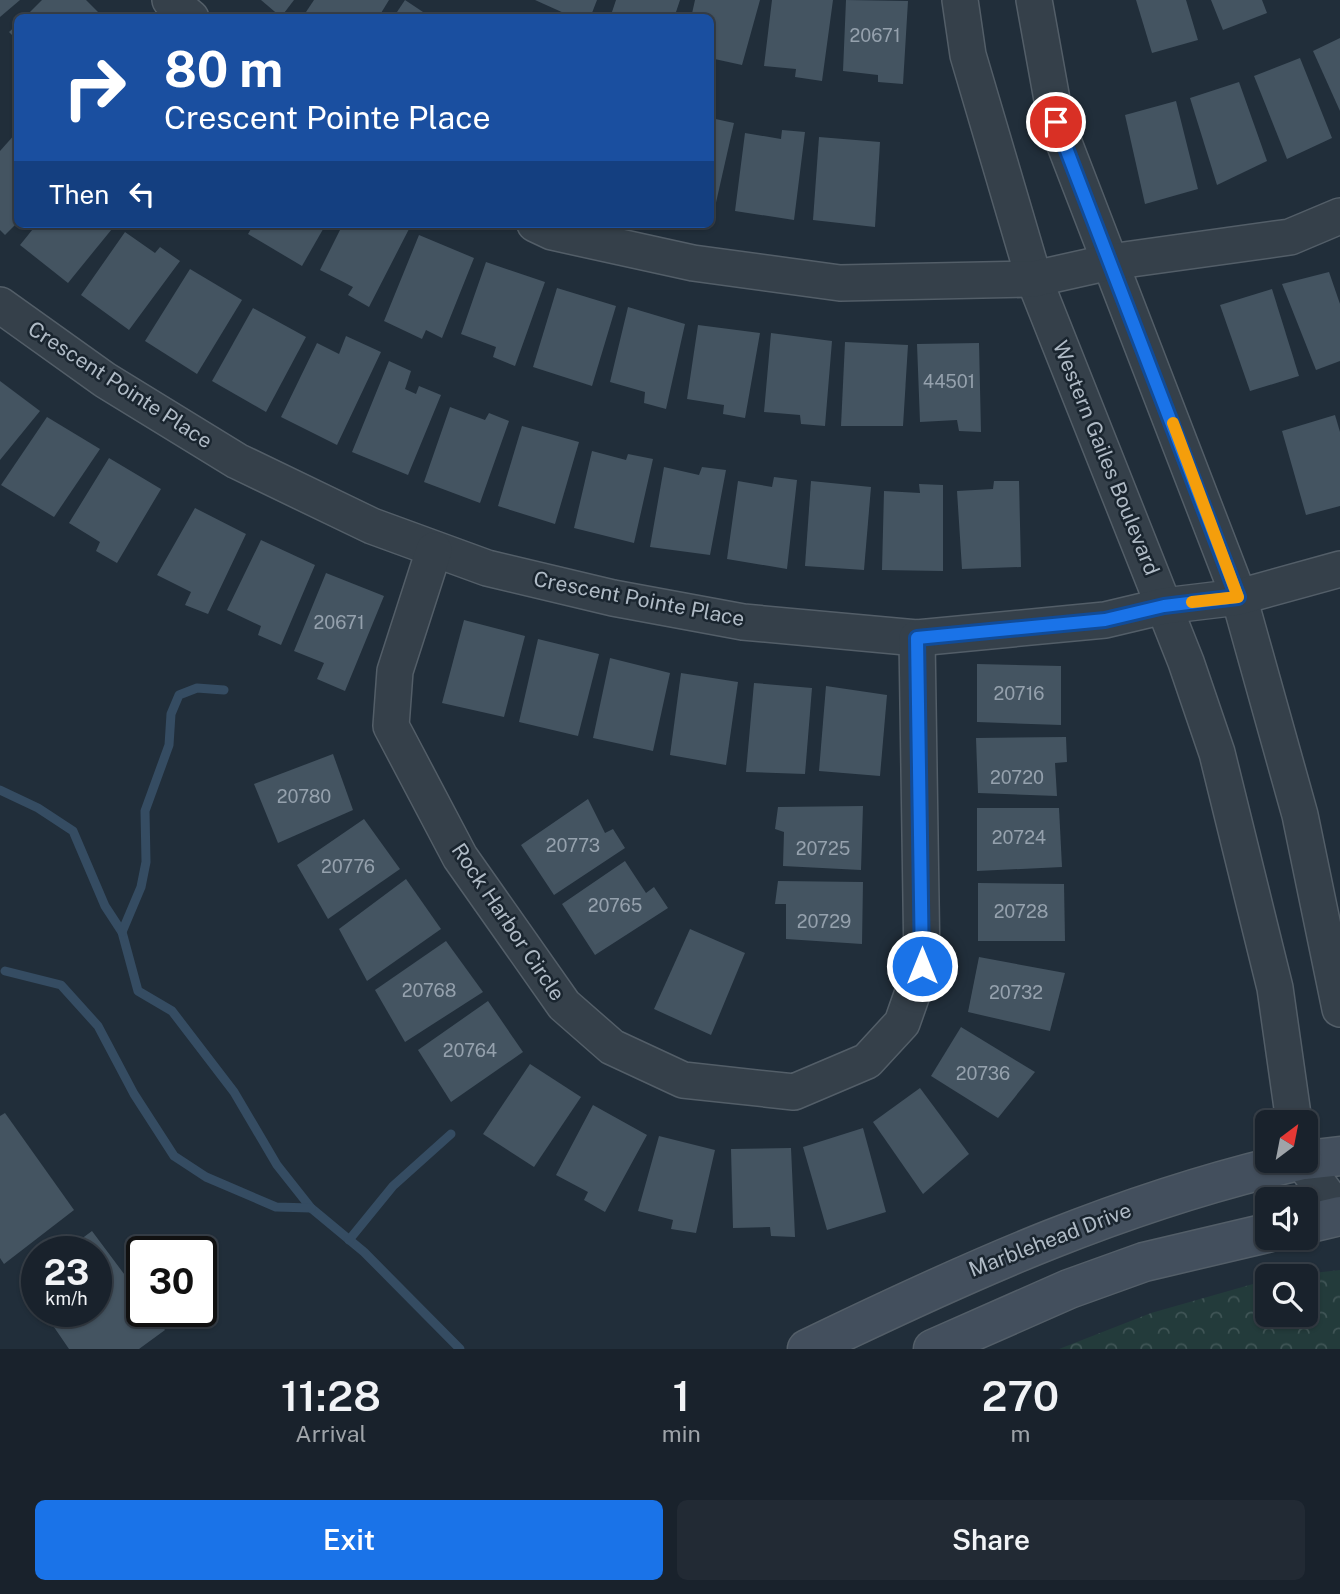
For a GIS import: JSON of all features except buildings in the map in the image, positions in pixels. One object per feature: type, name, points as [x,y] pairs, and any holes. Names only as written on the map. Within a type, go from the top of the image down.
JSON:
[{"type":"street","points":[[170,0],[186,14]]},
{"type":"street","name":"Western Gailes Boulevard","points":[[960,0],[968,55],[1034,279],[1164,606],[1217,753],[1275,988],[1292,1110]]},
{"type":"street","points":[[1034,0],[1056,122],[1238,597],[1300,815],[1340,1009]]},
{"type":"street","points":[[544,228],[693,263],[840,283],[1034,279],[1110,262],[1290,237],[1340,216]]},
{"type":"street","name":"Crescent Pointe Place","points":[[0,305],[105,380],[237,461],[372,526],[434,550],[487,568],[601,595],[730,620],[917,638],[1105,620],[1164,606],[1238,597],[1340,569]]},
{"type":"street","name":"Rock Harbor Circle","points":[[434,550],[395,671],[391,726],[460,857],[564,1005],[612,1047],[683,1080],[794,1092],[867,1061],[902,1023],[922,966],[917,638]]},
{"type":"street","name":"Marblehead Drive","points":[[1318,1158],[1340,1156]]},
{"type":"street","name":"Marblehead Drive","points":[[807,1349],[959,1276],[1049,1238],[1139,1206],[1257,1173]]},
{"type":"street","points":[[1312,1173],[1340,1214],[1318,1220]]},
{"type":"street","points":[[933,1349],[1069,1289],[1144,1262],[1255,1236]]},
{"type":"green space","points":[[1340,1270],[1340,1349],[1059,1349],[1151,1313],[1255,1283],[1255,1327],[1318,1327],[1318,1272]]},
{"type":"waterway","points":[[122,932],[141,887],[146,862],[145,811],[169,745],[171,714],[179,695],[197,688],[224,690]]},
{"type":"waterway","points":[[0,790],[38,808],[73,831],[105,906],[122,932],[138,991],[172,1011],[234,1092],[277,1165],[311,1208],[364,1252],[460,1349]]},
{"type":"waterway","points":[[5,971],[61,985],[98,1026],[134,1094],[174,1156],[206,1177],[276,1207],[311,1208]]},
{"type":"waterway","points":[[349,1240],[393,1186],[451,1134]]},
{"type":"slow traffic","points":[[1173,423],[1213,524],[1238,597],[1192,602]]},
{"type":"route","points":[[922,966],[917,638],[1105,620],[1164,606],[1238,597],[1213,524],[1056,122]]}]
